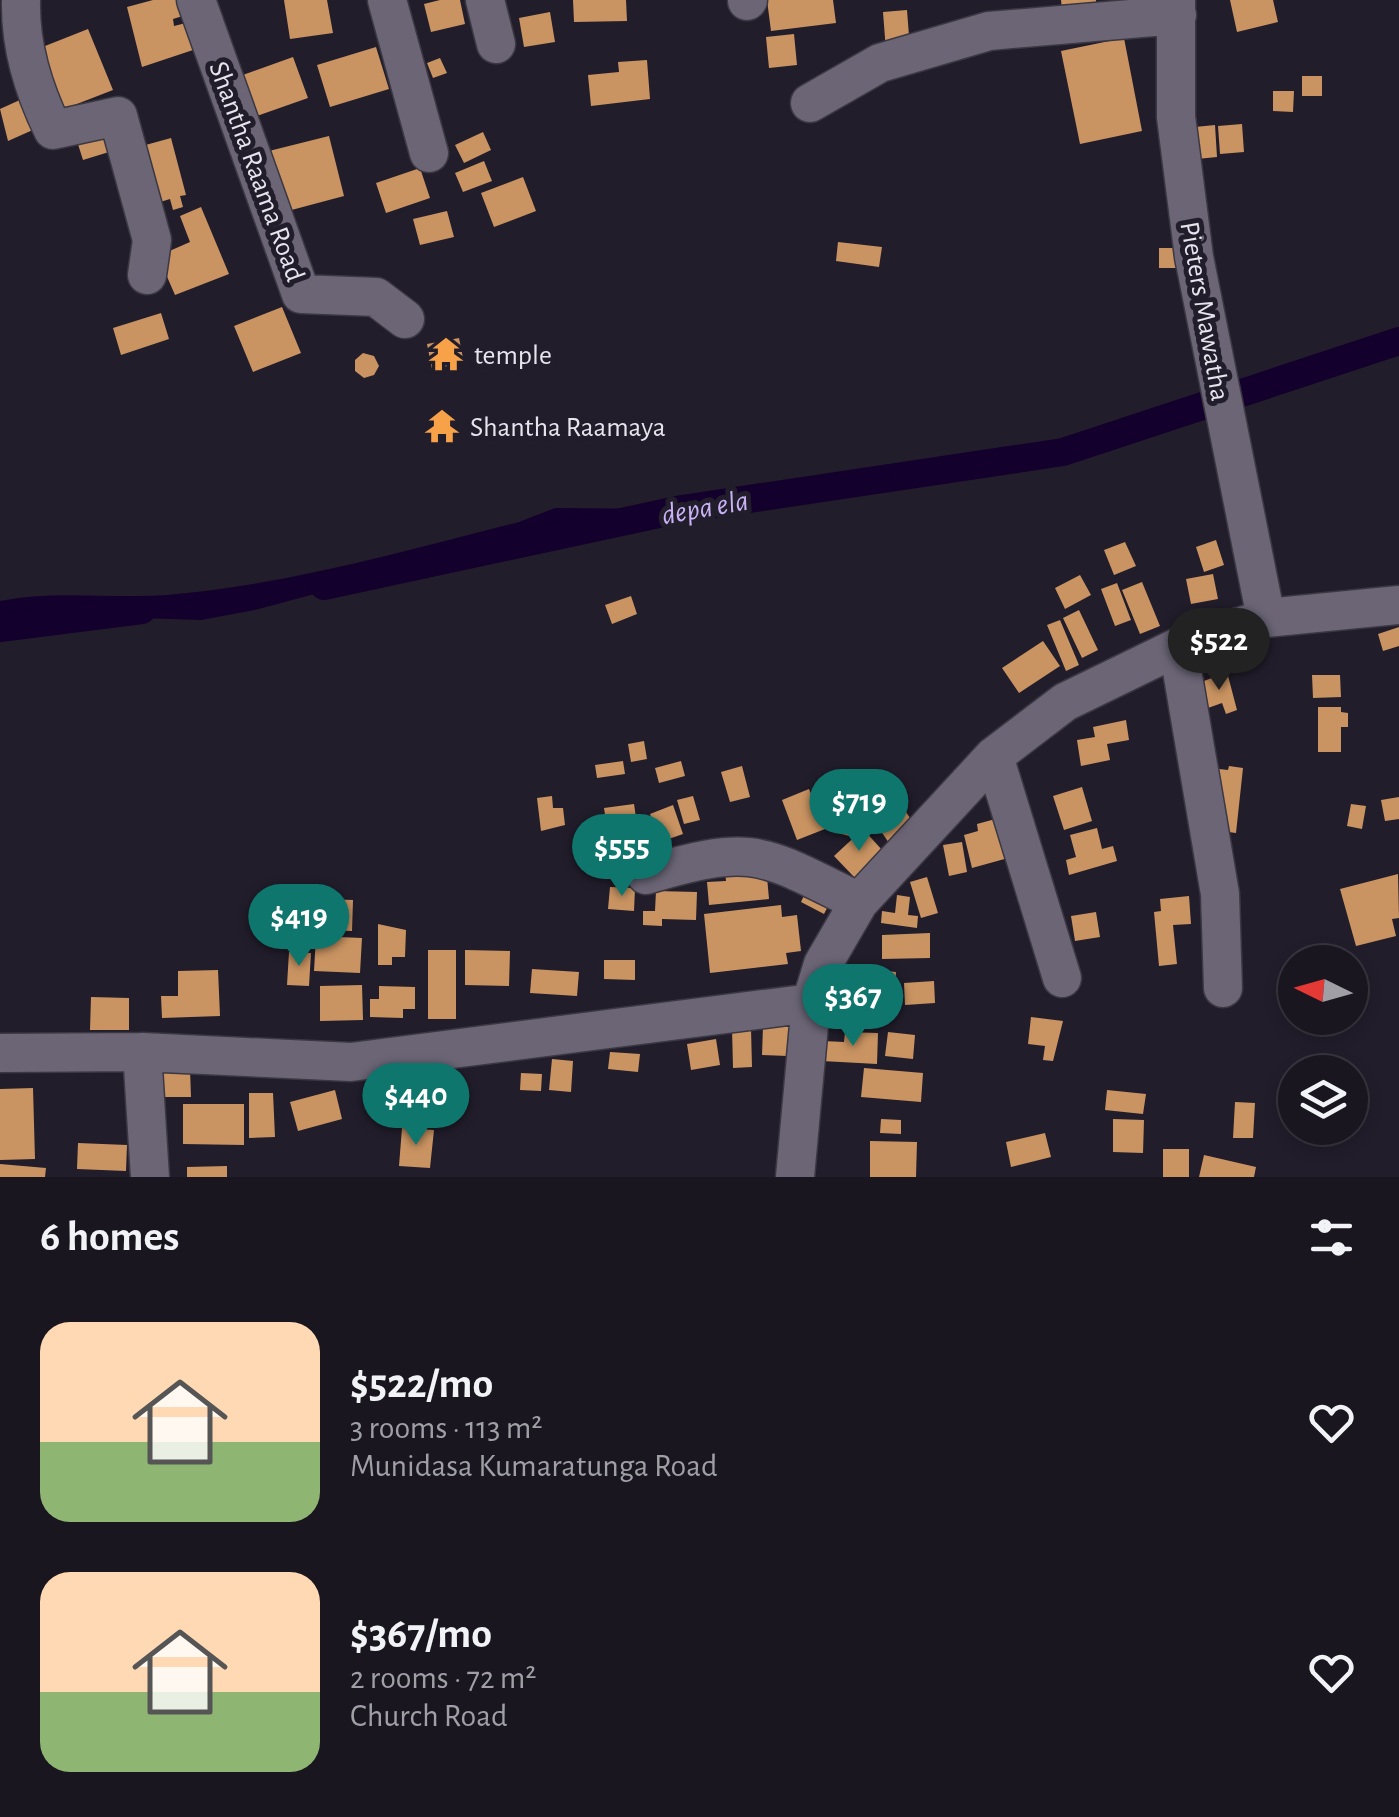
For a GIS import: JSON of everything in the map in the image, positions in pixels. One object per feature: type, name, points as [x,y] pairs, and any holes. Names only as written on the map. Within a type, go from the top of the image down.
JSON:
[{"type":"street","points":[[21,0],[20,29],[34,90],[53,130],[118,116],[152,240],[147,275]]},
{"type":"street","name":"Shantha Raama Road","points":[[196,0],[302,294],[376,297],[405,320]]},
{"type":"street","points":[[387,0],[429,153]]},
{"type":"street","points":[[485,0],[496,44]]},
{"type":"street","points":[[810,103],[880,63],[989,31],[1177,7]]},
{"type":"street","name":"Pieters Mawatha","points":[[1177,7],[1176,117],[1194,257],[1266,618]]},
{"type":"street","points":[[795,1177],[811,1003],[823,964],[859,902],[994,756],[1065,702],[1178,647],[1266,618],[1399,604]]},
{"type":"street","points":[[1178,647],[1220,894],[1223,988]]},
{"type":"street","points":[[994,756],[1062,978]]},
{"type":"street","points":[[646,876],[708,857],[760,856],[859,902]]},
{"type":"street","points":[[0,1053],[142,1052],[351,1062],[811,1003]]},
{"type":"street","points":[[142,1052],[150,1177]]},
{"type":"shaded area","points":[[555,508],[682,509],[556,529],[255,610],[201,620],[48,615],[0,622],[0,601],[43,596],[167,595],[256,583],[433,544],[519,522]]},
{"type":"building","points":[[153,0],[183,0],[186,15],[173,19],[174,26],[186,23],[193,50],[142,67],[127,7]]},
{"type":"building","points":[[284,0],[327,0],[333,33],[290,39]]},
{"type":"building","points":[[460,0],[465,24],[431,32],[424,4]]},
{"type":"building","points":[[573,0],[626,0],[627,21],[574,22]]},
{"type":"building","points":[[767,0],[833,0],[836,23],[771,31]]},
{"type":"building","points":[[1061,0],[1096,0],[1096,5],[1062,9]]},
{"type":"building","points":[[1230,0],[1273,0],[1278,22],[1237,32]]},
{"type":"building","points":[[907,10],[910,49],[886,51],[883,12]]},
{"type":"building","points":[[550,12],[555,42],[524,47],[519,18]]},
{"type":"building","points":[[88,29],[113,90],[64,109],[40,48]]},
{"type":"building","points":[[794,34],[797,65],[769,68],[766,37]]},
{"type":"building","points":[[1124,38],[1142,131],[1080,144],[1061,51]]},
{"type":"building","points":[[376,47],[389,89],[330,107],[317,65]]},
{"type":"building","points":[[293,57],[308,98],[254,117],[240,76]]},
{"type":"building","points":[[440,58],[447,73],[433,78],[427,63]]},
{"type":"building","points":[[647,60],[650,99],[591,106],[588,75],[619,72],[618,62]]},
{"type":"building","points":[[1302,76],[1322,76],[1322,96],[1302,96]]},
{"type":"building","points":[[1273,91],[1294,91],[1293,112],[1273,111]]},
{"type":"building","points":[[22,99],[35,129],[8,141],[0,109]]},
{"type":"building","points":[[1242,124],[1244,152],[1220,154],[1218,126]]},
{"type":"building","points":[[1215,125],[1217,157],[1187,160],[1185,128]]},
{"type":"building","points":[[101,130],[109,152],[83,160],[76,138]]},
{"type":"building","points":[[483,132],[491,150],[464,163],[455,145]]},
{"type":"building","points":[[329,136],[344,196],[284,212],[269,151]]},
{"type":"building","points":[[171,138],[186,195],[180,196],[183,207],[173,210],[170,199],[157,203],[142,146]]},
{"type":"building","points":[[484,161],[492,181],[463,192],[455,173]]},
{"type":"building","points":[[420,168],[430,198],[386,213],[376,183]]},
{"type":"building","points":[[523,177],[536,211],[494,227],[481,193]]},
{"type":"building","points":[[201,207],[229,274],[175,295],[158,256],[190,242],[180,216]]},
{"type":"building","points":[[447,211],[454,237],[420,245],[413,219]]},
{"type":"building","points":[[838,242],[882,247],[879,267],[836,261]]},
{"type":"building","points":[[1159,248],[1182,248],[1182,268],[1159,268]]},
{"type":"building","points":[[282,307],[301,353],[253,372],[234,326]]},
{"type":"building","points":[[161,313],[169,339],[121,355],[113,328]]},
{"type":"building","name":"temple","points":[[459,338],[464,363],[432,369],[427,344]]},
{"type":"building","points":[[363,353],[374,356],[379,366],[374,375],[364,378],[355,371],[355,360]]},
{"type":"building","points":[[1216,540],[1224,565],[1204,572],[1196,547]]},
{"type":"building","points":[[1125,542],[1136,566],[1114,575],[1104,550]]},
{"type":"building","points":[[1213,574],[1218,599],[1191,604],[1186,579]]},
{"type":"building","points":[[1080,575],[1091,595],[1065,609],[1055,588]]},
{"type":"building","points":[[1142,582],[1160,626],[1140,634],[1122,590]]},
{"type":"building","points":[[1117,583],[1131,620],[1115,626],[1101,589]]},
{"type":"building","points":[[631,596],[637,614],[612,624],[605,605]]},
{"type":"building","points":[[1079,610],[1098,650],[1082,658],[1063,618]]},
{"type":"building","points":[[1060,620],[1079,665],[1066,671],[1047,625]]},
{"type":"building","points":[[1399,627],[1399,646],[1383,651],[1378,634]]},
{"type":"building","points":[[1043,641],[1060,666],[1019,693],[1002,668]]},
{"type":"building","points":[[1227,672],[1237,710],[1226,714],[1222,703],[1208,708],[1199,683]]},
{"type":"building","points":[[1312,675],[1340,675],[1341,697],[1313,698]]},
{"type":"building","points":[[1318,707],[1341,707],[1341,712],[1348,713],[1348,727],[1341,727],[1341,752],[1318,752]]},
{"type":"building","points":[[1126,720],[1129,740],[1107,744],[1110,760],[1081,766],[1077,740],[1095,737],[1093,727]]},
{"type":"building","points":[[644,741],[647,759],[631,762],[628,744]]},
{"type":"building","points":[[623,761],[625,774],[597,778],[595,765]]},
{"type":"building","points":[[681,761],[685,776],[659,783],[655,768]]},
{"type":"building","points":[[742,766],[750,797],[730,802],[721,772]]},
{"type":"building","points":[[1229,766],[1243,768],[1236,833],[1221,831],[1224,805],[1215,804],[1219,769],[1228,770]]},
{"type":"building","points":[[1082,787],[1092,821],[1064,830],[1053,796]]},
{"type":"building","points":[[809,789],[825,829],[797,840],[782,800]]},
{"type":"building","points":[[552,796],[553,808],[563,808],[565,825],[541,831],[537,798]]},
{"type":"building","points":[[693,796],[700,820],[684,824],[677,800]]},
{"type":"building","points":[[1399,797],[1399,819],[1385,821],[1381,800]]},
{"type":"building","points":[[898,800],[914,824],[889,843],[872,818]]},
{"type":"building","points":[[634,804],[637,824],[607,828],[604,808]]},
{"type":"building","points":[[1351,804],[1366,806],[1362,829],[1347,826]]},
{"type":"building","points":[[673,805],[683,834],[660,842],[650,814]]},
{"type":"building","points":[[832,808],[855,814],[849,836],[827,830]]},
{"type":"building","points":[[999,818],[1019,855],[972,868],[964,835],[978,831],[977,824]]},
{"type":"building","points":[[1097,828],[1102,849],[1113,846],[1117,861],[1069,875],[1066,860],[1076,857],[1070,835]]},
{"type":"building","points":[[863,829],[883,851],[855,878],[834,856]]},
{"type":"building","points":[[644,831],[647,866],[612,869],[609,834]]},
{"type":"building","points":[[962,842],[967,872],[949,876],[943,845]]},
{"type":"building","points":[[725,871],[767,877],[769,899],[709,905],[707,882],[726,881]]},
{"type":"building","points":[[1398,874],[1399,918],[1392,919],[1396,936],[1356,945],[1340,889]]},
{"type":"building","points":[[927,877],[938,913],[921,918],[910,882]]},
{"type":"building","points":[[610,887],[635,888],[634,911],[608,909]]},
{"type":"building","points":[[656,891],[697,892],[696,920],[662,919],[662,926],[643,925],[643,911],[655,911]]},
{"type":"building","points":[[806,891],[830,902],[824,914],[801,902]]},
{"type":"building","points":[[897,895],[910,897],[908,915],[918,916],[917,928],[881,923],[882,911],[895,913]]},
{"type":"building","points":[[1189,896],[1191,924],[1173,925],[1177,964],[1159,966],[1154,912],[1161,911],[1160,899]]},
{"type":"building","points":[[324,899],[353,900],[352,931],[322,930]]},
{"type":"building","points":[[781,905],[782,917],[797,915],[801,951],[786,953],[788,964],[710,973],[704,914]]},
{"type":"building","points":[[1096,912],[1100,937],[1075,941],[1071,916]]},
{"type":"building","points":[[378,924],[406,930],[405,957],[392,957],[392,965],[378,965]]},
{"type":"building","points":[[930,933],[930,958],[882,959],[882,935]]},
{"type":"building","points":[[316,936],[362,938],[360,973],[314,971]]},
{"type":"building","points":[[428,950],[456,950],[456,1019],[428,1019]]},
{"type":"building","points":[[465,950],[510,951],[509,986],[465,985]]},
{"type":"building","points":[[289,952],[311,953],[309,986],[287,985]]},
{"type":"building","points":[[604,960],[635,960],[635,980],[604,979]]},
{"type":"building","points":[[856,968],[896,972],[894,999],[853,994]]},
{"type":"building","points":[[532,969],[579,972],[577,996],[530,993]]},
{"type":"building","points":[[218,970],[220,1016],[162,1018],[161,996],[178,996],[178,971]]},
{"type":"building","points":[[934,981],[935,1003],[905,1005],[904,983]]},
{"type":"building","points":[[362,985],[363,1020],[320,1021],[320,986]]},
{"type":"building","points":[[379,986],[415,987],[415,1009],[403,1009],[403,1018],[370,1017],[370,999],[379,999]]},
{"type":"building","points":[[91,997],[129,998],[129,1030],[90,1030]]},
{"type":"building","points":[[1031,1017],[1063,1021],[1053,1061],[1043,1060],[1045,1046],[1028,1044]]},
{"type":"building","points":[[763,1026],[789,1027],[788,1056],[762,1055]]},
{"type":"building","points":[[732,1028],[751,1028],[752,1067],[733,1068]]},
{"type":"building","points":[[845,1032],[878,1033],[877,1064],[822,1061],[823,1041],[844,1042]]},
{"type":"building","points":[[888,1032],[915,1035],[913,1059],[885,1056]]},
{"type":"building","points":[[716,1039],[720,1065],[691,1070],[687,1044]]},
{"type":"building","points":[[610,1052],[640,1054],[638,1072],[608,1069]]},
{"type":"building","points":[[552,1059],[573,1061],[571,1092],[549,1090]]},
{"type":"building","points":[[864,1068],[923,1073],[921,1102],[861,1097]]},
{"type":"building","points":[[161,1069],[190,1069],[191,1097],[162,1097]]},
{"type":"building","points":[[521,1073],[542,1074],[541,1091],[520,1090]]},
{"type":"building","points":[[33,1088],[35,1159],[0,1160],[0,1089]]},
{"type":"building","points":[[335,1090],[342,1119],[298,1131],[290,1102]]},
{"type":"building","points":[[1107,1090],[1146,1094],[1143,1114],[1105,1110]]},
{"type":"building","points":[[249,1093],[273,1093],[275,1137],[249,1138]]},
{"type":"building","points":[[1235,1102],[1255,1103],[1253,1138],[1233,1138]]},
{"type":"building","points":[[183,1104],[244,1104],[244,1145],[183,1144]]},
{"type":"building","points":[[881,1119],[901,1120],[901,1134],[880,1133]]},
{"type":"building","points":[[1113,1119],[1144,1120],[1143,1153],[1113,1152]]},
{"type":"building","points":[[402,1128],[434,1130],[430,1168],[399,1166]]},
{"type":"building","points":[[1045,1133],[1051,1157],[1011,1167],[1006,1142]]},
{"type":"building","points":[[870,1141],[917,1142],[916,1177],[870,1177]]},
{"type":"building","points":[[78,1143],[127,1145],[126,1171],[77,1169]]},
{"type":"building","points":[[1163,1149],[1189,1149],[1189,1177],[1163,1177]]},
{"type":"building","points":[[1204,1155],[1256,1167],[1254,1177],[1199,1177]]},
{"type":"building","points":[[0,1164],[46,1168],[45,1177],[0,1177]]},
{"type":"building","points":[[227,1166],[227,1177],[187,1177],[187,1167]]},
{"type":"waterway","name":"depa ela","points":[[324,586],[682,509],[1063,452],[1399,341]]},
{"type":"waterway","name":"depa ela","points":[[0,628],[142,610]]},
{"type":"place","name":"temple","points":[[446,354]]},
{"type":"place","name":"Shantha Raamaya","points":[[442,426]]}]
